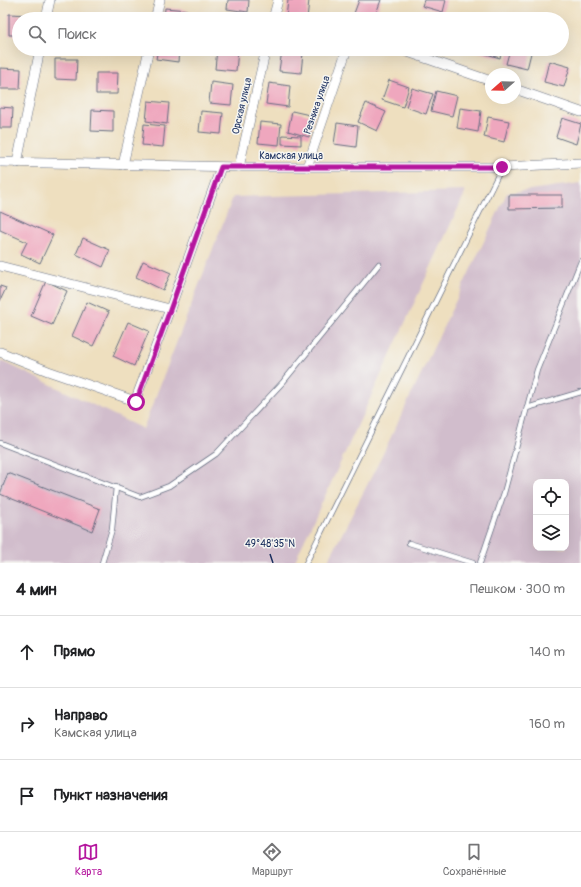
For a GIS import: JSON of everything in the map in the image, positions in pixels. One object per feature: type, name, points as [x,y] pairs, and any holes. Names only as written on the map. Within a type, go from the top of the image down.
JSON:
[{"type":"street","points":[[47,12],[50,0]]},
{"type":"street","points":[[157,12],[160,0]]},
{"type":"street","points":[[275,12],[278,0]]},
{"type":"street","points":[[17,163],[39,56]]},
{"type":"street","points":[[124,165],[147,56]]},
{"type":"street","name":"Орская улица","points":[[238,167],[264,56]]},
{"type":"street","name":"Резника улица","points":[[307,167],[345,56]]},
{"type":"street","points":[[419,56],[485,79]]},
{"type":"street","points":[[521,91],[581,112]]},
{"type":"street","name":"Камская улица","points":[[0,162],[221,167],[502,167],[581,163]]},
{"type":"street","points":[[0,352],[48,371],[136,402],[221,167]]},
{"type":"street","points":[[0,266],[170,310]]},
{"type":"lane","points":[[306,563],[502,167]]},
{"type":"lane","points":[[480,563],[504,493],[537,370],[581,261]]},
{"type":"lane","points":[[0,442],[140,496],[169,486],[216,454],[283,382],[379,264]]},
{"type":"lane","points":[[527,408],[581,392]]},
{"type":"lane","points":[[102,563],[112,529],[116,487]]},
{"type":"lane","points":[[409,543],[472,563]]},
{"type":"shaded area","points":[[581,183],[581,563],[327,563],[381,458],[507,193]]},
{"type":"shaded area","points":[[466,191],[294,563],[0,563],[0,360],[143,429],[233,197]]},
{"type":"building","points":[[228,0],[249,0],[248,12],[227,9]]},
{"type":"building","points":[[288,0],[309,0],[308,12],[287,12]]},
{"type":"building","points":[[359,0],[381,0],[377,12],[354,12]]},
{"type":"building","points":[[424,0],[446,0],[443,12],[422,6]]},
{"type":"building","points":[[165,8],[187,10],[187,12],[165,12]]},
{"type":"building","points":[[9,14],[12,14],[12,35],[9,35]]},
{"type":"building","points":[[157,56],[178,56],[178,62],[156,59]]},
{"type":"building","points":[[216,56],[237,56],[236,71],[215,69]]},
{"type":"building","points":[[281,56],[303,56],[301,73],[279,71]]},
{"type":"building","points":[[508,56],[530,56],[527,69],[506,64]]},
{"type":"building","points":[[55,59],[77,59],[76,80],[55,79]]},
{"type":"building","points":[[549,61],[570,67],[564,87],[544,82]]},
{"type":"building","points":[[0,68],[21,69],[20,89],[0,89]]},
{"type":"building","points":[[96,73],[118,73],[117,94],[96,94]]},
{"type":"building","points":[[389,80],[409,87],[403,107],[382,100]]},
{"type":"building","points":[[211,82],[233,85],[231,105],[209,103]]},
{"type":"building","points":[[269,83],[290,86],[288,107],[266,104]]},
{"type":"building","points":[[412,88],[433,94],[426,114],[406,107]]},
{"type":"building","points":[[436,91],[457,96],[452,116],[431,111]]},
{"type":"building","points":[[148,101],[169,103],[167,124],[146,121]]},
{"type":"building","points":[[366,103],[386,112],[377,131],[358,122]]},
{"type":"building","points":[[0,107],[13,108],[12,128],[0,128]]},
{"type":"building","points":[[460,108],[481,111],[478,132],[457,128]]},
{"type":"building","points":[[92,110],[113,111],[113,132],[91,131]]},
{"type":"building","points":[[201,111],[223,113],[221,134],[199,132]]},
{"type":"building","points":[[292,111],[314,116],[309,137],[288,131]]},
{"type":"building","points":[[488,117],[509,121],[504,142],[484,137]]},
{"type":"building","points":[[562,118],[581,124],[576,144],[556,137]]},
{"type":"building","points":[[260,122],[281,124],[279,145],[258,143]]},
{"type":"building","points":[[337,123],[358,126],[356,147],[334,144]]},
{"type":"building","points":[[144,124],[165,126],[163,147],[142,145]]},
{"type":"building","points":[[282,135],[301,136],[301,145],[282,144]]},
{"type":"building","points":[[509,195],[562,195],[562,208],[509,209]]},
{"type":"building","points":[[0,211],[53,235],[40,263],[21,254],[27,242],[0,230]]},
{"type":"building","points":[[83,238],[110,250],[103,267],[76,254]]},
{"type":"building","points":[[143,261],[171,273],[163,290],[136,277]]},
{"type":"building","points":[[46,281],[67,291],[52,325],[31,316]]},
{"type":"building","points":[[0,286],[6,288],[0,301]]},
{"type":"building","points":[[87,302],[109,312],[93,346],[72,336]]},
{"type":"building","points":[[128,322],[149,331],[134,366],[113,356]]},
{"type":"building","points":[[8,473],[100,509],[92,531],[0,494]]},
{"type":"route","points":[[136,402],[221,167],[502,167]]}]
